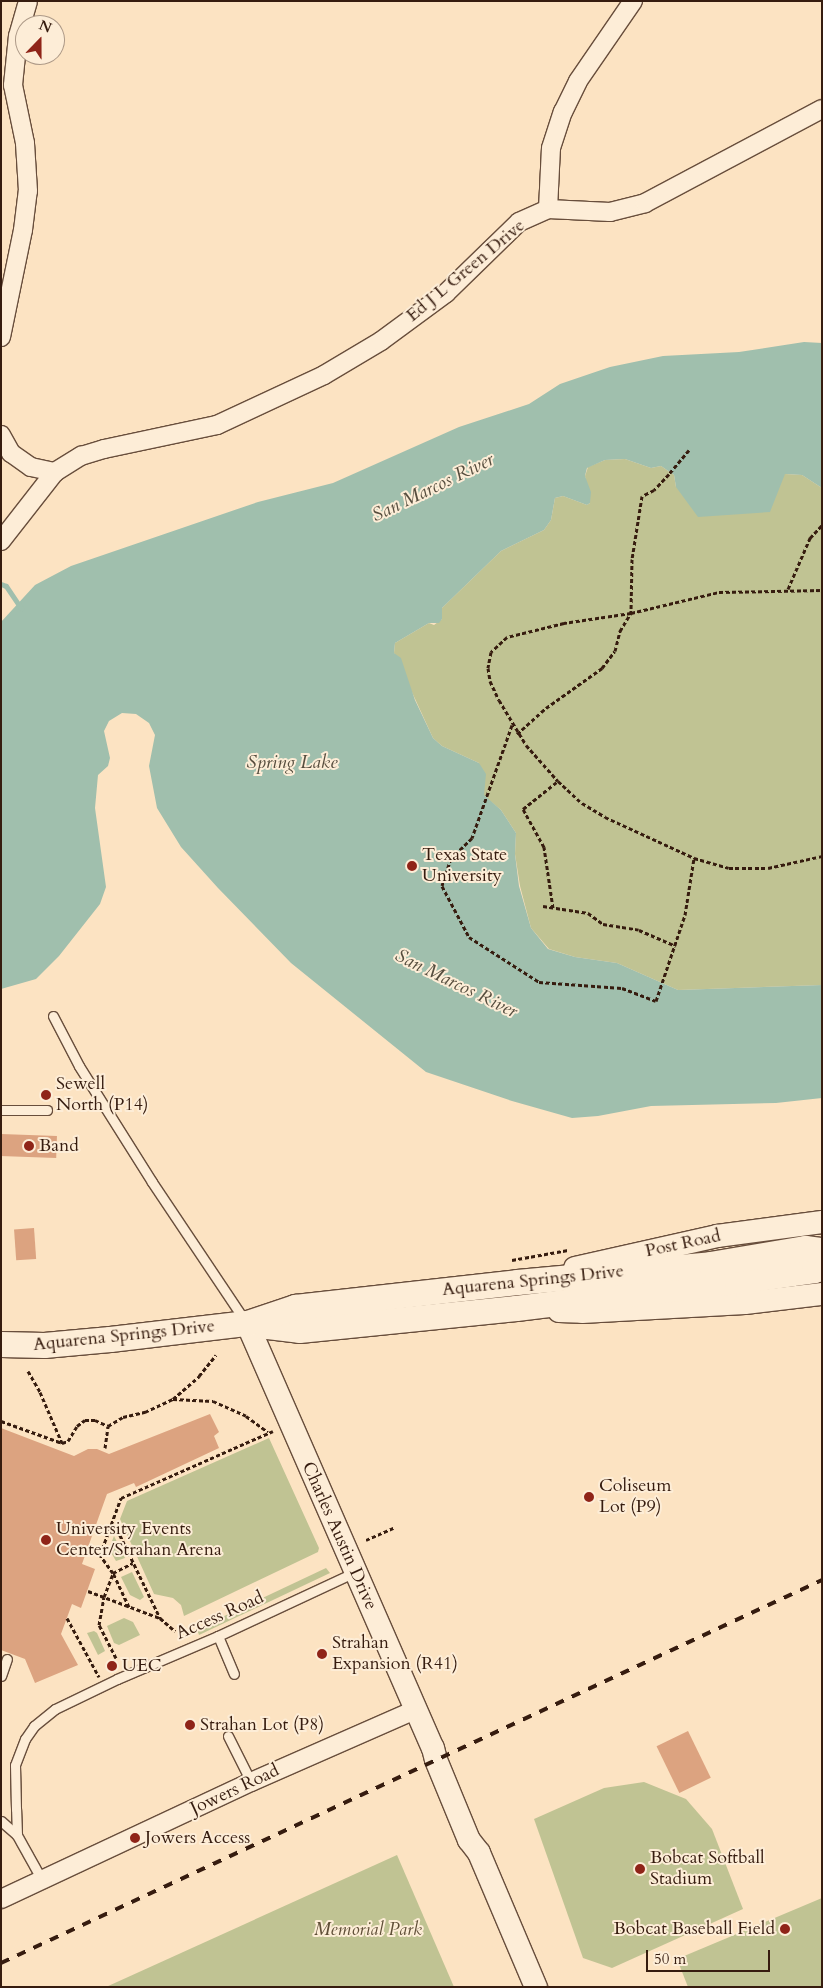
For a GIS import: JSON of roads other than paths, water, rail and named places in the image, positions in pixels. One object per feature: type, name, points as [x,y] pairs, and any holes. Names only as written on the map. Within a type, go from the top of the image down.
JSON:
[{"type":"main road","name":"Aquarena Springs Drive","points":[[1,1344],[44,1345],[72,1343],[247,1323],[295,1307],[511,1272],[710,1264],[805,1248],[822,1250]]},
{"type":"main road","name":"Aquarena Springs Drive","points":[[247,1323],[299,1330],[516,1308],[737,1281],[814,1270],[822,1266]]},
{"type":"street","points":[[1,337],[23,230],[28,191],[25,143],[13,85],[18,36],[28,1]]},
{"type":"street","points":[[548,209],[551,148],[563,112],[578,81],[633,1]]},
{"type":"street","name":"Ed J L Green Drive","points":[[1,541],[55,472],[81,456],[104,449],[217,425],[324,375],[381,341],[446,293],[520,222],[548,209],[610,212],[644,203],[822,109]]},
{"type":"street","points":[[1,435],[11,453],[31,467],[55,472]]},
{"type":"street","name":"Post Road","points":[[511,1272],[717,1236],[822,1222]]},
{"type":"street","points":[[516,1308],[582,1312],[745,1303],[822,1294]]},
{"type":"street","name":"Charles Austin Drive","points":[[247,1323],[415,1710],[433,1748],[444,1756],[479,1836],[479,1853],[536,1987]]},
{"type":"street","name":"Jowers Road","points":[[1,1899],[251,1782],[415,1710]]},
{"type":"lane","points":[[53,1016],[79,1066],[152,1182],[247,1323]]},
{"type":"lane","points":[[1,1110],[47,1110]]},
{"type":"lane","name":"Access Road","points":[[42,1880],[17,1835],[15,1765],[25,1739],[34,1726],[55,1709],[355,1572]]},
{"type":"lane","points":[[218,1636],[234,1674]]},
{"type":"lane","points":[[1,1676],[7,1659]]},
{"type":"lane","points":[[228,1736],[251,1782]]},
{"type":"lane","points":[[1,1820],[17,1835]]},
{"type":"water","name":"Spring Lake","points":[[804,342],[822,343],[822,488],[802,475],[785,474],[770,512],[698,517],[676,487],[674,475],[661,466],[651,468],[625,459],[605,460],[587,468],[585,476],[591,492],[590,503],[587,505],[563,496],[555,498],[551,520],[544,530],[501,551],[442,608],[442,619],[439,623],[429,623],[395,643],[394,653],[401,658],[415,700],[433,738],[442,746],[479,763],[486,774],[484,795],[501,810],[516,833],[515,854],[519,886],[531,928],[548,949],[575,957],[617,963],[678,990],[822,985],[822,1098],[776,1103],[651,1106],[598,1116],[572,1118],[512,1101],[426,1072],[291,963],[181,847],[157,808],[149,766],[155,735],[149,723],[136,714],[122,713],[109,721],[104,731],[110,758],[108,766],[98,775],[95,808],[106,887],[100,904],[59,956],[36,979],[1,989],[1,622],[35,585],[71,566],[258,502],[333,483],[459,427],[529,404],[560,384],[610,367],[663,356],[739,352]]},
{"type":"waterway","points":[[1,584],[6,586],[21,608]]},
{"type":"railway","points":[[1,1963],[822,1580]]},
{"type":"place","name":"Texas State University","points":[[412,866]]},
{"type":"place","name":"Sewell North (P14)","points":[[46,1095]]},
{"type":"place","name":"Band","points":[[29,1146]]},
{"type":"place","name":"Coliseum Lot (P9)","points":[[589,1497]]},
{"type":"place","name":"University Events Center/Strahan Arena","points":[[46,1540]]},
{"type":"place","name":"Strahan Expansion (R41)","points":[[322,1654]]},
{"type":"place","name":"UEC","points":[[112,1666]]},
{"type":"place","name":"Strahan Lot (P8)","points":[[190,1725]]},
{"type":"place","name":"Jowers Access","points":[[135,1838]]},
{"type":"place","name":"Bobcat Softball Stadium","points":[[640,1869]]},
{"type":"place","name":"Bobcat Baseball Field","points":[[785,1929]]},
{"type":"water label","name":"San Marcos River","points":[[433,488]]},
{"type":"water label","name":"San Marcos River","points":[[456,984]]},
{"type":"park label","name":"Memorial Park","points":[[368,1930]]}]
